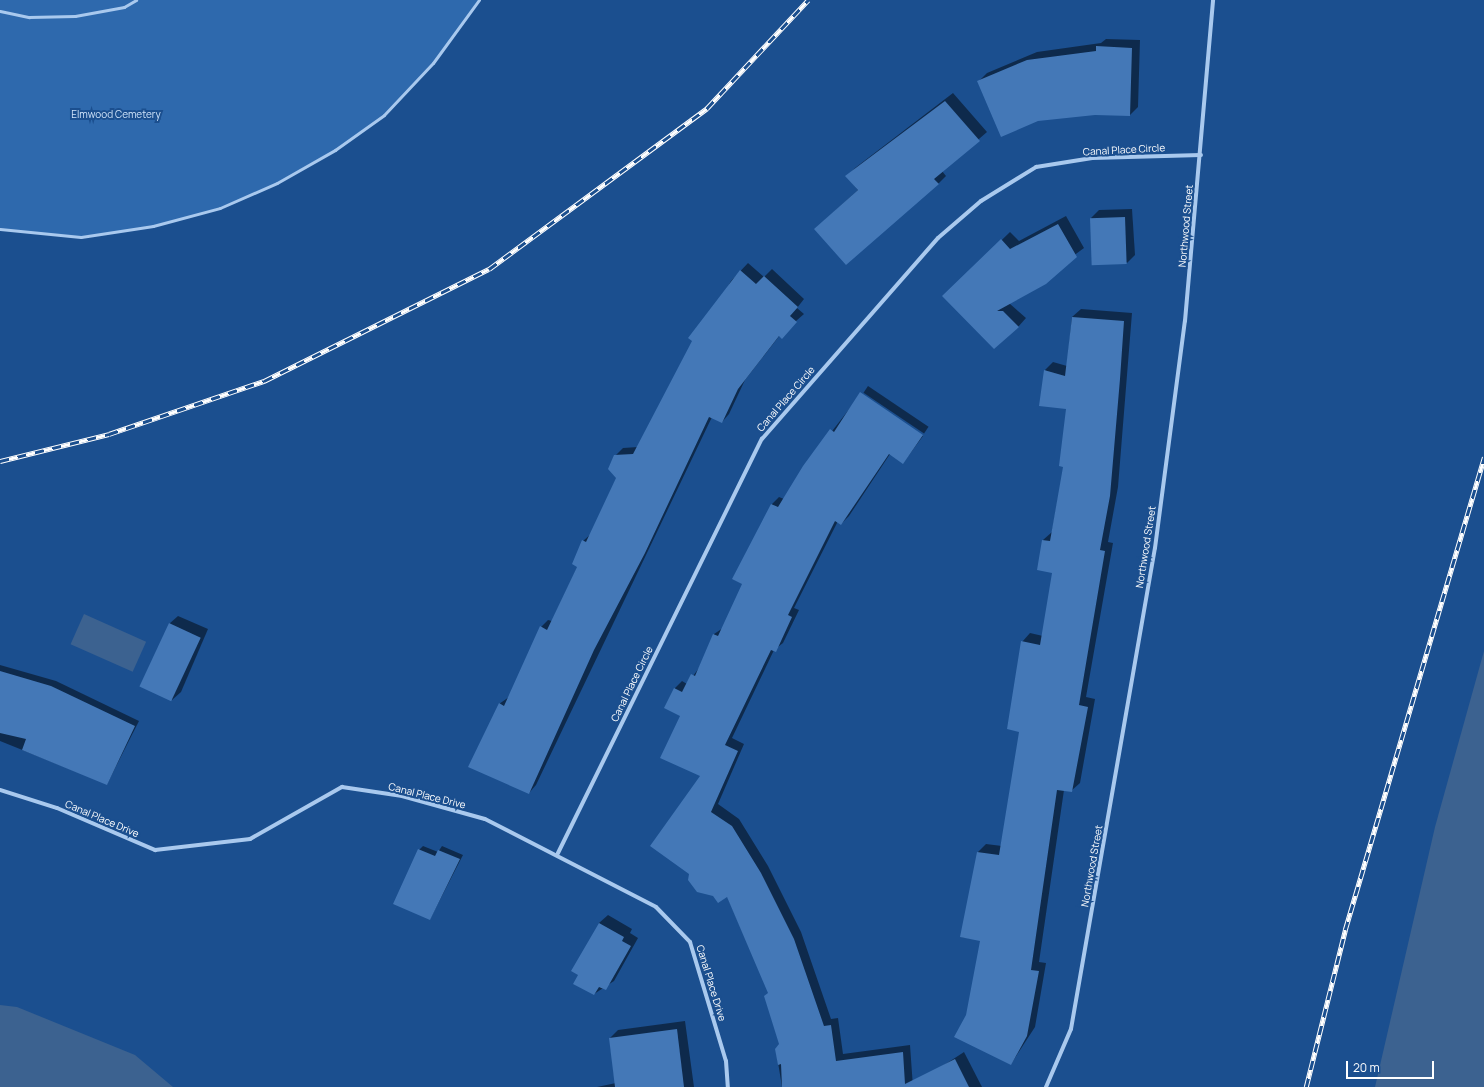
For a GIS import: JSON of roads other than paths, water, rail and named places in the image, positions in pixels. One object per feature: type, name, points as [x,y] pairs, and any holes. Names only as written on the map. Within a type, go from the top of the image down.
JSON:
[{"type":"street","name":"Northwood Street","points":[[1046,1087],[1071,1030],[1155,548],[1185,321],[1201,155],[1213,0]]},
{"type":"street","name":"Canal Place Circle","points":[[558,853],[762,439],[938,238],[981,201],[1036,167],[1092,158],[1201,155]]},
{"type":"street","name":"Canal Place Drive","points":[[0,790],[58,808],[155,850],[250,839],[342,787],[402,796],[485,820],[558,853],[656,907],[690,942],[726,1061],[728,1087]]},
{"type":"lane","points":[[0,11],[29,17],[74,16],[124,7],[136,0]]},
{"type":"lane","points":[[0,229],[81,237],[153,226],[220,208],[277,183],[335,150],[384,115],[433,63],[479,0]]},
{"type":"railway","points":[[0,461],[109,434],[264,381],[489,269],[707,108],[808,0]]},
{"type":"railway","points":[[1306,1087],[1345,930],[1484,457]]},
{"type":"park label","name":"Elmwood Cemetery","points":[[116,115]]}]
